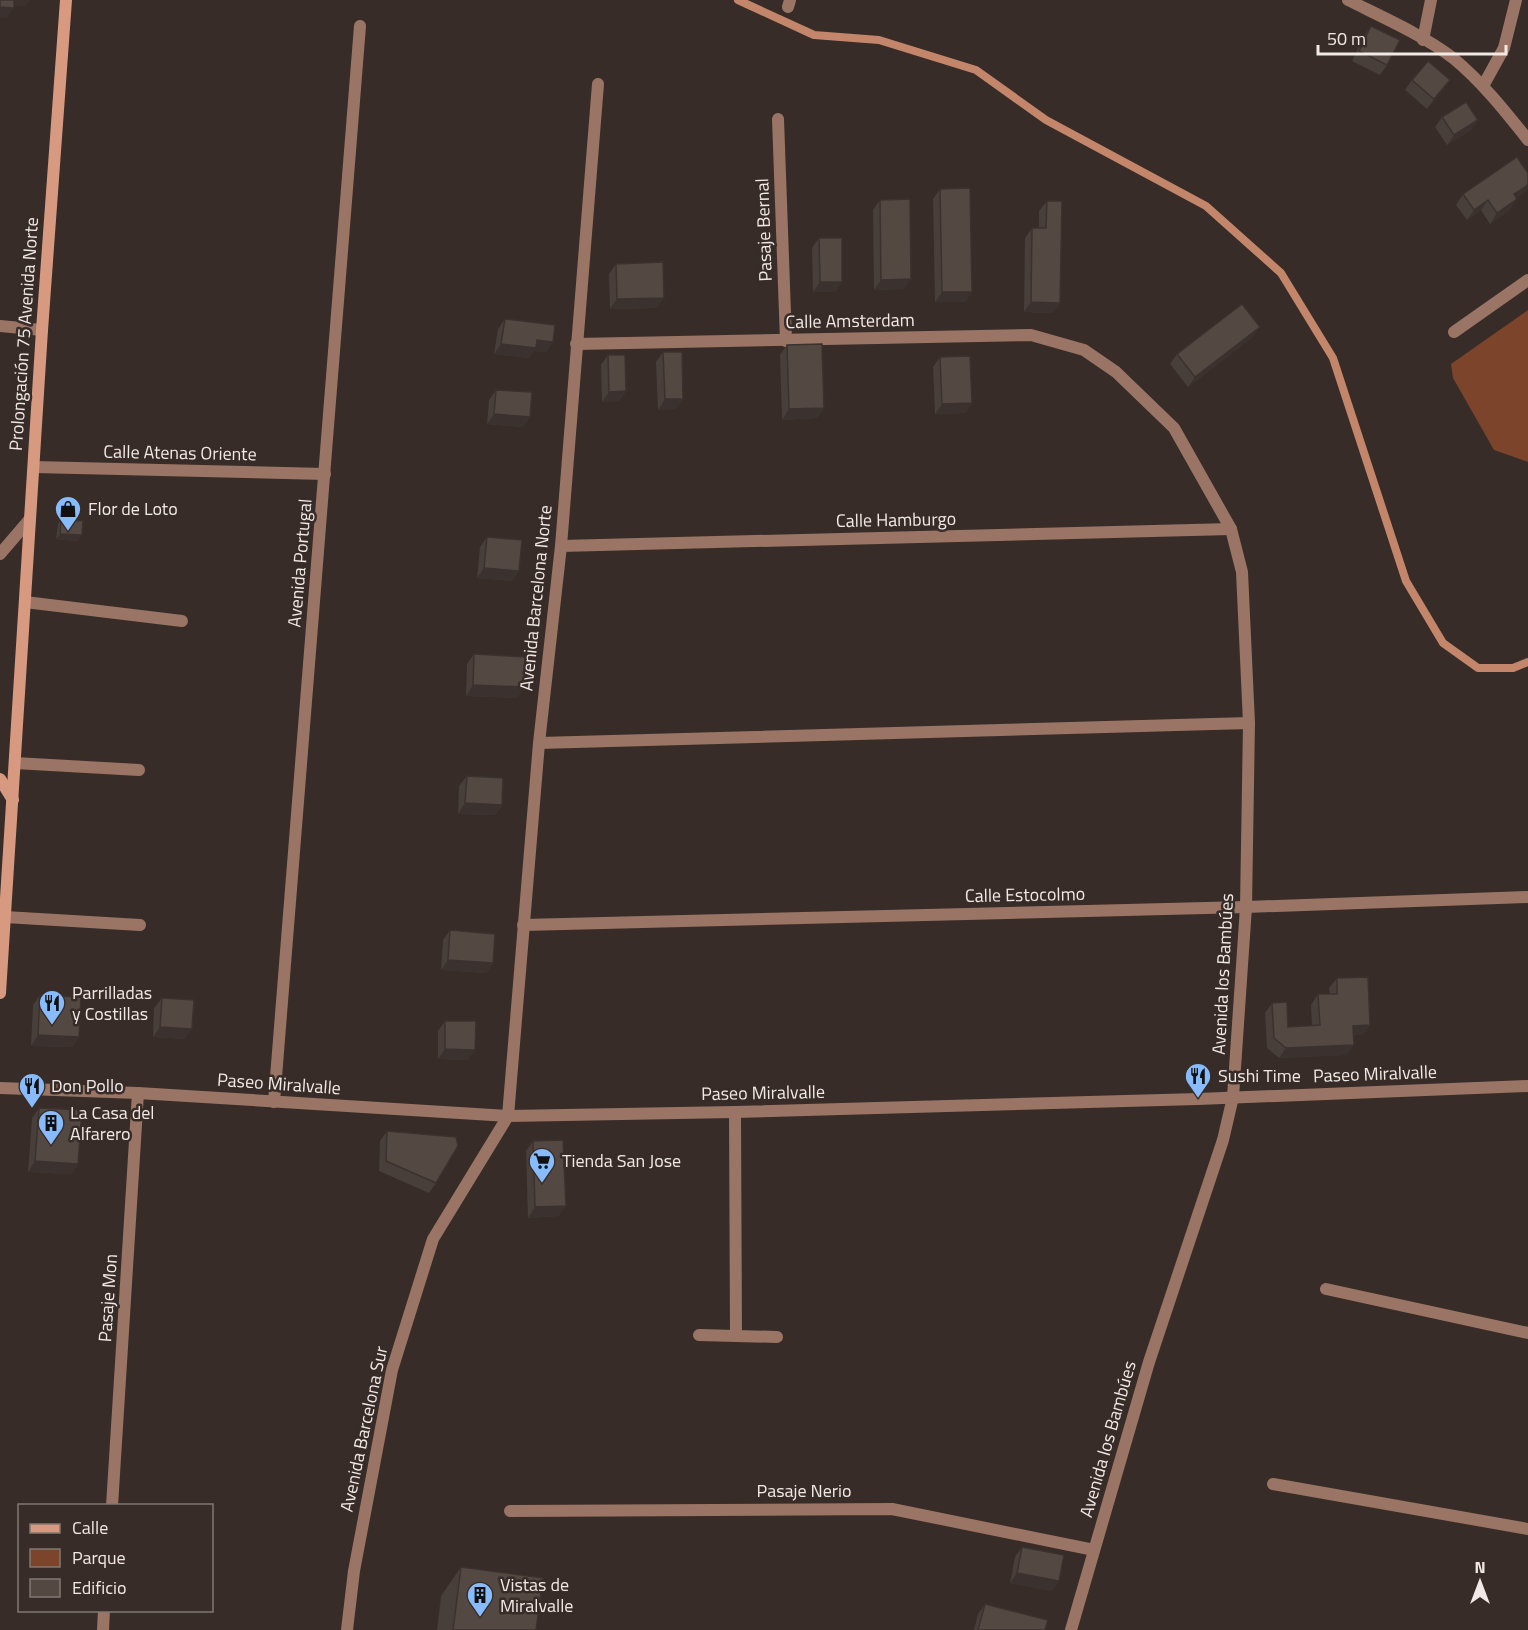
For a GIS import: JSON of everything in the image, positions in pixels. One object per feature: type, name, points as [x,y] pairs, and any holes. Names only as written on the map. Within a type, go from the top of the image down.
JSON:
[{"type":"main road","name":"Prolongación 75 Avenida Norte","points":[[0,993],[42,330],[66,0]]},
{"type":"main road","points":[[0,779],[13,800]]},
{"type":"street","points":[[1348,0],[1452,57],[1483,86],[1528,140]]},
{"type":"street","points":[[1423,40],[1431,0]]},
{"type":"street","points":[[1483,86],[1504,48],[1516,0]]},
{"type":"street","name":"Avenida Portugal","points":[[274,1101],[360,26]]},
{"type":"street","name":"Avenida Barcelona Norte","points":[[508,1116],[539,743],[561,546],[598,84]]},
{"type":"street","name":"Pasaje Bernal","points":[[778,119],[786,341]]},
{"type":"street","points":[[1454,332],[1528,280]]},
{"type":"street","points":[[0,326],[42,330]]},
{"type":"street","name":"Calle Amsterdam","points":[[576,344],[1031,335],[1084,350],[1116,372]]},
{"type":"street","name":"Avenida los Bambúes","points":[[1071,1630],[1149,1362],[1223,1140],[1233,1097],[1246,907],[1249,723],[1242,572],[1231,529],[1174,428],[1116,372]]},
{"type":"street","name":"Calle Atenas Oriente","points":[[34,467],[325,474]]},
{"type":"street","points":[[0,554],[30,519]]},
{"type":"street","name":"Calle Hamburgo","points":[[561,546],[1231,529]]},
{"type":"street","points":[[25,602],[182,621]]},
{"type":"street","points":[[539,743],[1249,723]]},
{"type":"street","points":[[15,763],[139,771]]},
{"type":"street","name":"Calle Estocolmo","points":[[523,925],[1246,907],[1528,897]]},
{"type":"street","points":[[5,917],[140,926]]},
{"type":"street","name":"Paseo Miralvalle","points":[[0,1089],[138,1093],[508,1116],[735,1112],[1528,1086]]},
{"type":"street","name":"Pasaje Mon","points":[[111,1504],[138,1093]]},
{"type":"street","points":[[735,1112],[736,1336]]},
{"type":"street","name":"Avenida Barcelona Sur","points":[[347,1630],[354,1571],[392,1370],[429,1250],[433,1239],[508,1116]]},
{"type":"street","points":[[1326,1289],[1528,1332]]},
{"type":"street","points":[[699,1335],[777,1337]]},
{"type":"street","points":[[1273,1484],[1528,1528]]},
{"type":"street","name":"Pasaje Nerio","points":[[510,1511],[892,1509],[1094,1550]]},
{"type":"street","points":[[103,1630],[104,1612]]},
{"type":"green space","points":[[1528,310],[1528,462],[1494,450],[1453,378],[1451,364]]},
{"type":"building","points":[[0,0],[14,0],[14,8],[0,7]]},
{"type":"building","points":[[1371,26],[1400,40],[1387,65],[1359,51]]},
{"type":"building","points":[[1428,61],[1450,80],[1434,99],[1412,80]]},
{"type":"building","points":[[1466,102],[1478,120],[1454,135],[1442,117]]},
{"type":"building","points":[[1517,157],[1528,173],[1528,185],[1514,194],[1517,199],[1497,213],[1488,200],[1474,210],[1463,194]]},
{"type":"building","points":[[970,188],[972,292],[942,292],[940,189]]},
{"type":"building","points":[[910,199],[911,279],[881,280],[880,200]]},
{"type":"building","points":[[1047,201],[1062,201],[1060,303],[1031,302],[1032,228],[1046,228]]},
{"type":"building","points":[[819,238],[842,238],[842,282],[820,282]]},
{"type":"building","points":[[663,262],[664,298],[617,299],[616,264]]},
{"type":"building","points":[[1242,304],[1260,327],[1195,377],[1177,354]]},
{"type":"building","points":[[505,319],[555,325],[553,342],[537,340],[536,348],[501,344]]},
{"type":"building","points":[[822,344],[824,408],[789,409],[787,345]]},
{"type":"building","points":[[663,352],[682,352],[683,399],[665,399]]},
{"type":"building","points":[[608,355],[625,355],[626,391],[609,392]]},
{"type":"building","points":[[970,356],[972,403],[942,404],[940,357]]},
{"type":"building","points":[[496,390],[532,392],[530,417],[494,414]]},
{"type":"building","points":[[61,519],[83,521],[82,535],[60,534]]},
{"type":"building","points":[[487,537],[522,540],[519,571],[484,568]]},
{"type":"building","points":[[474,654],[525,657],[524,687],[473,685]]},
{"type":"building","points":[[467,776],[503,778],[502,805],[465,803]]},
{"type":"building","points":[[450,930],[495,934],[493,963],[448,960]]},
{"type":"building","points":[[1368,977],[1370,1025],[1353,1026],[1354,1045],[1286,1048],[1274,1038],[1272,1003],[1287,1002],[1288,1027],[1320,1025],[1318,994],[1337,994],[1337,978]]},
{"type":"building","name":"Parrilladas y Costillas","points":[[40,995],[81,997],[79,1037],[38,1035]]},
{"type":"building","points":[[162,998],[194,1000],[192,1029],[160,1027]]},
{"type":"building","points":[[445,1021],[476,1021],[475,1050],[445,1049]]},
{"type":"building","name":"La Casa del Alfarero","points":[[39,1108],[82,1110],[78,1164],[35,1161]]},
{"type":"building","points":[[387,1131],[456,1137],[458,1146],[436,1183],[386,1161]]},
{"type":"building","name":"Tienda San Jose","points":[[563,1140],[566,1206],[535,1207],[533,1141]]},
{"type":"building","points":[[1022,1547],[1064,1555],[1059,1581],[1017,1573]]},
{"type":"building","points":[[461,1567],[543,1578],[536,1630],[453,1630]]},
{"type":"building","points":[[985,1604],[1048,1620],[1045,1630],[978,1630]]},
{"type":"waterway","points":[[738,0],[814,35],[879,40],[976,70],[1046,120],[1206,206],[1281,273],[1333,358],[1406,581],[1443,643],[1478,668],[1513,668],[1528,662]]},
{"type":"place","name":"Flor de Loto","points":[[68,532]]},
{"type":"place","name":"Parrilladas y Costillas","points":[[52,1026]]},
{"type":"place","name":"Sushi Time","points":[[1198,1099]]},
{"type":"place","name":"Don Pollo","points":[[32,1109]]},
{"type":"place","name":"La Casa del Alfarero","points":[[51,1146]]},
{"type":"place","name":"Tienda San Jose","points":[[542,1184]]},
{"type":"place","name":"Vistas de Miralvalle","points":[[480,1618]]}]
